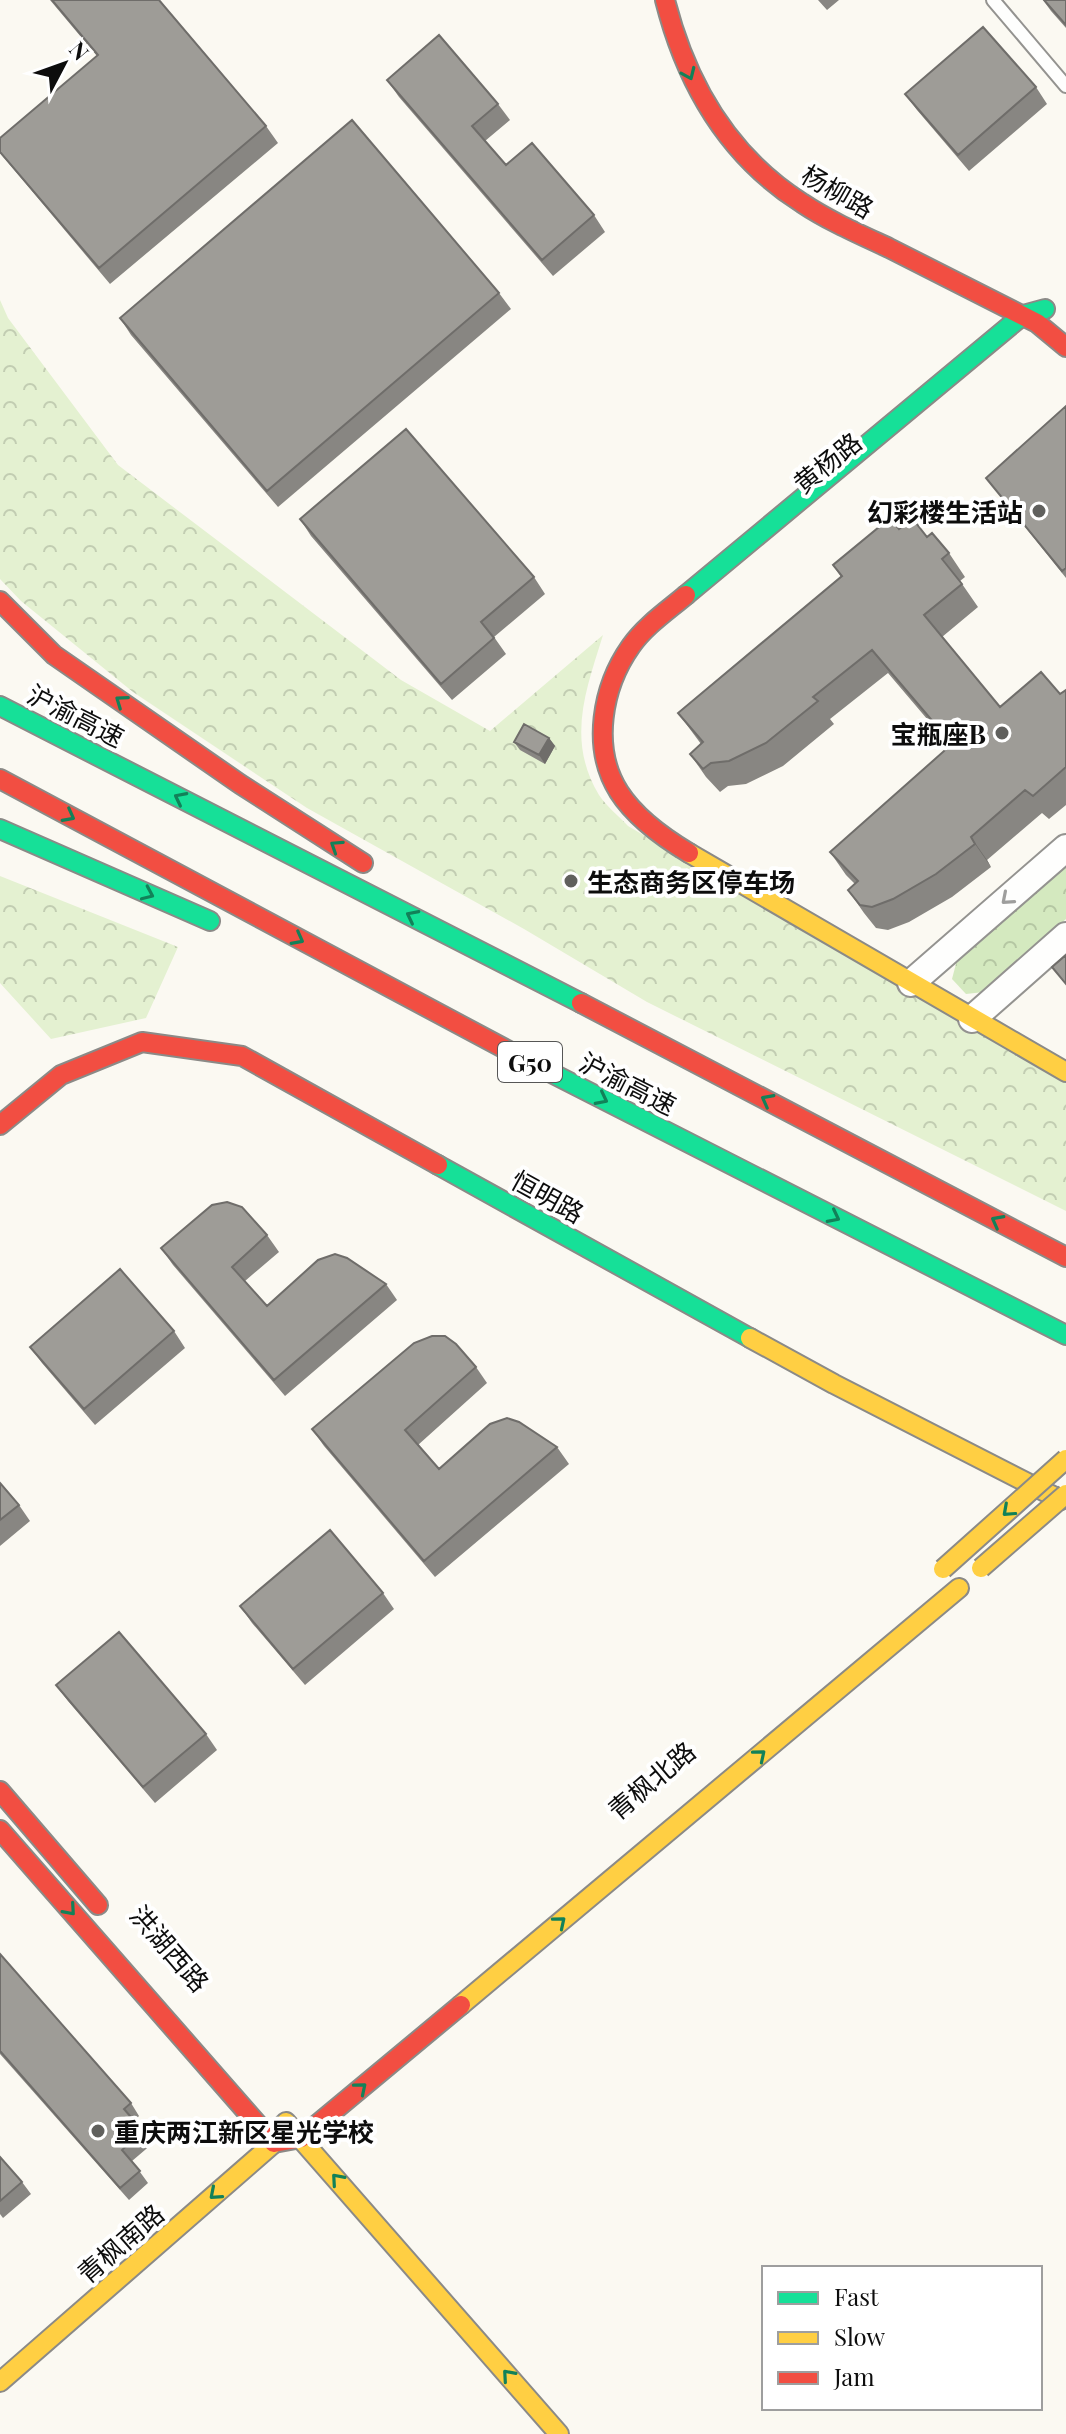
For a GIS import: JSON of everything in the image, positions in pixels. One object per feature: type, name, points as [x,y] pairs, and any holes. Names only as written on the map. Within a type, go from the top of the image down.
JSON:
[{"type":"main road","name":"杨柳路","points":[[665,0],[671,29],[705,107],[729,140],[758,170],[790,196],[824,217],[1040,312],[1066,347]]},
{"type":"main road","name":"杨柳路","points":[[682,0],[701,62],[720,98],[741,128],[770,159],[833,206],[1066,325]]},
{"type":"main road","name":"黄杨路","points":[[911,983],[671,842],[618,791],[604,761],[602,728],[618,670],[646,642],[1040,312]]},
{"type":"main road","points":[[0,601],[54,655],[240,784],[383,877]]},
{"type":"main road","name":"沪渝高速","points":[[0,706],[566,995],[1066,1257]]},
{"type":"main road","name":"沪渝高速","points":[[0,779],[524,1059],[1066,1335]]},
{"type":"main road","points":[[0,829],[233,931]]},
{"type":"main road","points":[[423,902],[566,995]]},
{"type":"main road","points":[[306,963],[524,1059]]},
{"type":"main road","points":[[911,983],[1066,1072]]},
{"type":"main road","name":"恒明路","points":[[0,1125],[61,1075],[142,1042],[242,1056],[834,1384],[1066,1502]]},
{"type":"main road","points":[[937,1574],[1066,1459]]},
{"type":"main road","name":"青枫北路","points":[[301,2138],[959,1588],[1066,1494]]},
{"type":"main road","name":"洪湖西路","points":[[4,1783],[55,1854],[115,1924]]},
{"type":"main road","name":"洪湖西路","points":[[0,1830],[274,2143]]},
{"type":"main road","points":[[0,1844],[33,1869]]},
{"type":"main road","points":[[274,2143],[286,2113],[301,2138],[559,2434]]},
{"type":"main road","points":[[274,2143],[301,2138]]},
{"type":"main road","name":"青枫南路","points":[[0,2382],[274,2143]]},
{"type":"street","points":[[911,983],[1066,848]]},
{"type":"street","points":[[972,1019],[1066,936]]},
{"type":"lane","points":[[993,0],[1066,86]]},
{"type":"green space","points":[[0,300],[8,318],[118,465],[401,680],[490,731],[603,635],[586,695],[581,735],[589,775],[602,799],[628,826],[1066,1083],[1066,1211],[647,1002],[524,929],[307,808],[133,692],[21,601],[0,579]]},
{"type":"green space","points":[[1066,865],[1066,919],[984,992],[966,994],[952,979],[957,960]]},
{"type":"green space","points":[[0,876],[178,947],[146,1018],[51,1039],[0,983]]},
{"type":"building","points":[[52,0],[159,0],[266,126],[99,268],[0,152],[0,138],[98,55]]},
{"type":"building","points":[[1044,0],[1066,0],[1066,25]]},
{"type":"building","points":[[983,27],[1036,87],[958,155],[905,94]]},
{"type":"building","points":[[439,35],[498,104],[472,126],[506,165],[532,143],[594,215],[542,260],[387,80]]},
{"type":"building","points":[[352,120],[499,293],[267,491],[120,318]]},
{"type":"building","name":"幻彩楼生活站","points":[[1066,406],[1066,568],[1062,571],[986,478]]},
{"type":"building","points":[[406,429],[534,577],[481,622],[494,638],[441,684],[300,519]]},
{"type":"building","name":"宝瓶座B","points":[[890,518],[899,529],[912,518],[927,537],[932,533],[949,553],[942,559],[962,584],[924,615],[1000,707],[1041,672],[1060,694],[1066,690],[1066,767],[1033,796],[1025,790],[971,837],[975,844],[936,874],[893,899],[872,907],[860,905],[848,890],[858,881],[830,852],[952,744],[872,650],[813,697],[818,701],[766,743],[729,761],[711,763],[703,769],[690,754],[703,742],[678,713],[842,576],[833,565]]},
{"type":"building","points":[[524,724],[549,738],[539,755],[514,742]]},
{"type":"building","points":[[1066,955],[1066,984],[1052,967]]},
{"type":"building","points":[[227,1202],[242,1207],[267,1235],[232,1267],[267,1306],[318,1260],[335,1254],[347,1258],[386,1284],[274,1380],[161,1248],[212,1205]]},
{"type":"building","points":[[120,1269],[174,1331],[84,1409],[30,1347]]},
{"type":"building","points":[[432,1336],[445,1336],[476,1367],[405,1430],[439,1469],[490,1424],[507,1418],[519,1422],[557,1447],[424,1561],[312,1429],[414,1343]]},
{"type":"building","points":[[0,1483],[19,1505],[0,1520]]},
{"type":"building","points":[[330,1530],[383,1593],[293,1669],[240,1606]]},
{"type":"building","points":[[119,1632],[206,1734],[143,1787],[56,1685]]},
{"type":"building","points":[[0,1954],[131,2103],[124,2109],[143,2131],[122,2150],[140,2171],[120,2188],[0,2051]]},
{"type":"building","points":[[0,2157],[22,2182],[0,2201]]},
{"type":"traffic: fast","points":[[686,595],[1023,315],[1045,309]]},
{"type":"traffic: fast","points":[[0,706],[581,1003]]},
{"type":"traffic: fast","points":[[0,829],[210,921]]},
{"type":"traffic: fast","points":[[522,1058],[1066,1335]]},
{"type":"traffic: fast","points":[[438,1165],[750,1338]]},
{"type":"traffic: slow","points":[[689,853],[1066,1072]]},
{"type":"traffic: slow","points":[[750,1338],[1061,1500]]},
{"type":"traffic: slow","points":[[943,1569],[1066,1459]]},
{"type":"traffic: slow","points":[[981,1568],[1066,1494]]},
{"type":"traffic: slow","points":[[461,2005],[959,1588]]},
{"type":"traffic: slow","points":[[286,2122],[559,2434]]},
{"type":"traffic: slow","points":[[0,2382],[274,2143],[284,2124]]},
{"type":"traffic: jam","points":[[665,0],[685,60],[714,115],[752,163],[776,184],[833,221],[1037,323],[1066,347]]},
{"type":"traffic: jam","points":[[686,595],[643,632],[621,662],[607,699],[603,737],[610,775],[619,792],[651,826],[689,853]]},
{"type":"traffic: jam","points":[[0,601],[54,655],[240,784],[363,863]]},
{"type":"traffic: jam","points":[[0,779],[522,1058]]},
{"type":"traffic: jam","points":[[581,1003],[1066,1257]]},
{"type":"traffic: jam","points":[[0,1125],[61,1075],[142,1042],[242,1056],[438,1165]]},
{"type":"traffic: jam","points":[[0,1791],[98,1905]]},
{"type":"traffic: jam","points":[[0,1830],[274,2143],[301,2138],[461,2005]]},
{"type":"place","name":"幻彩楼生活站","points":[[1039,511]]},
{"type":"place","name":"宝瓶座B","points":[[1002,733]]},
{"type":"place","name":"生态商务区停车场","points":[[571,881]]},
{"type":"place","name":"重庆两江新区星光学校","points":[[98,2131]]}]
